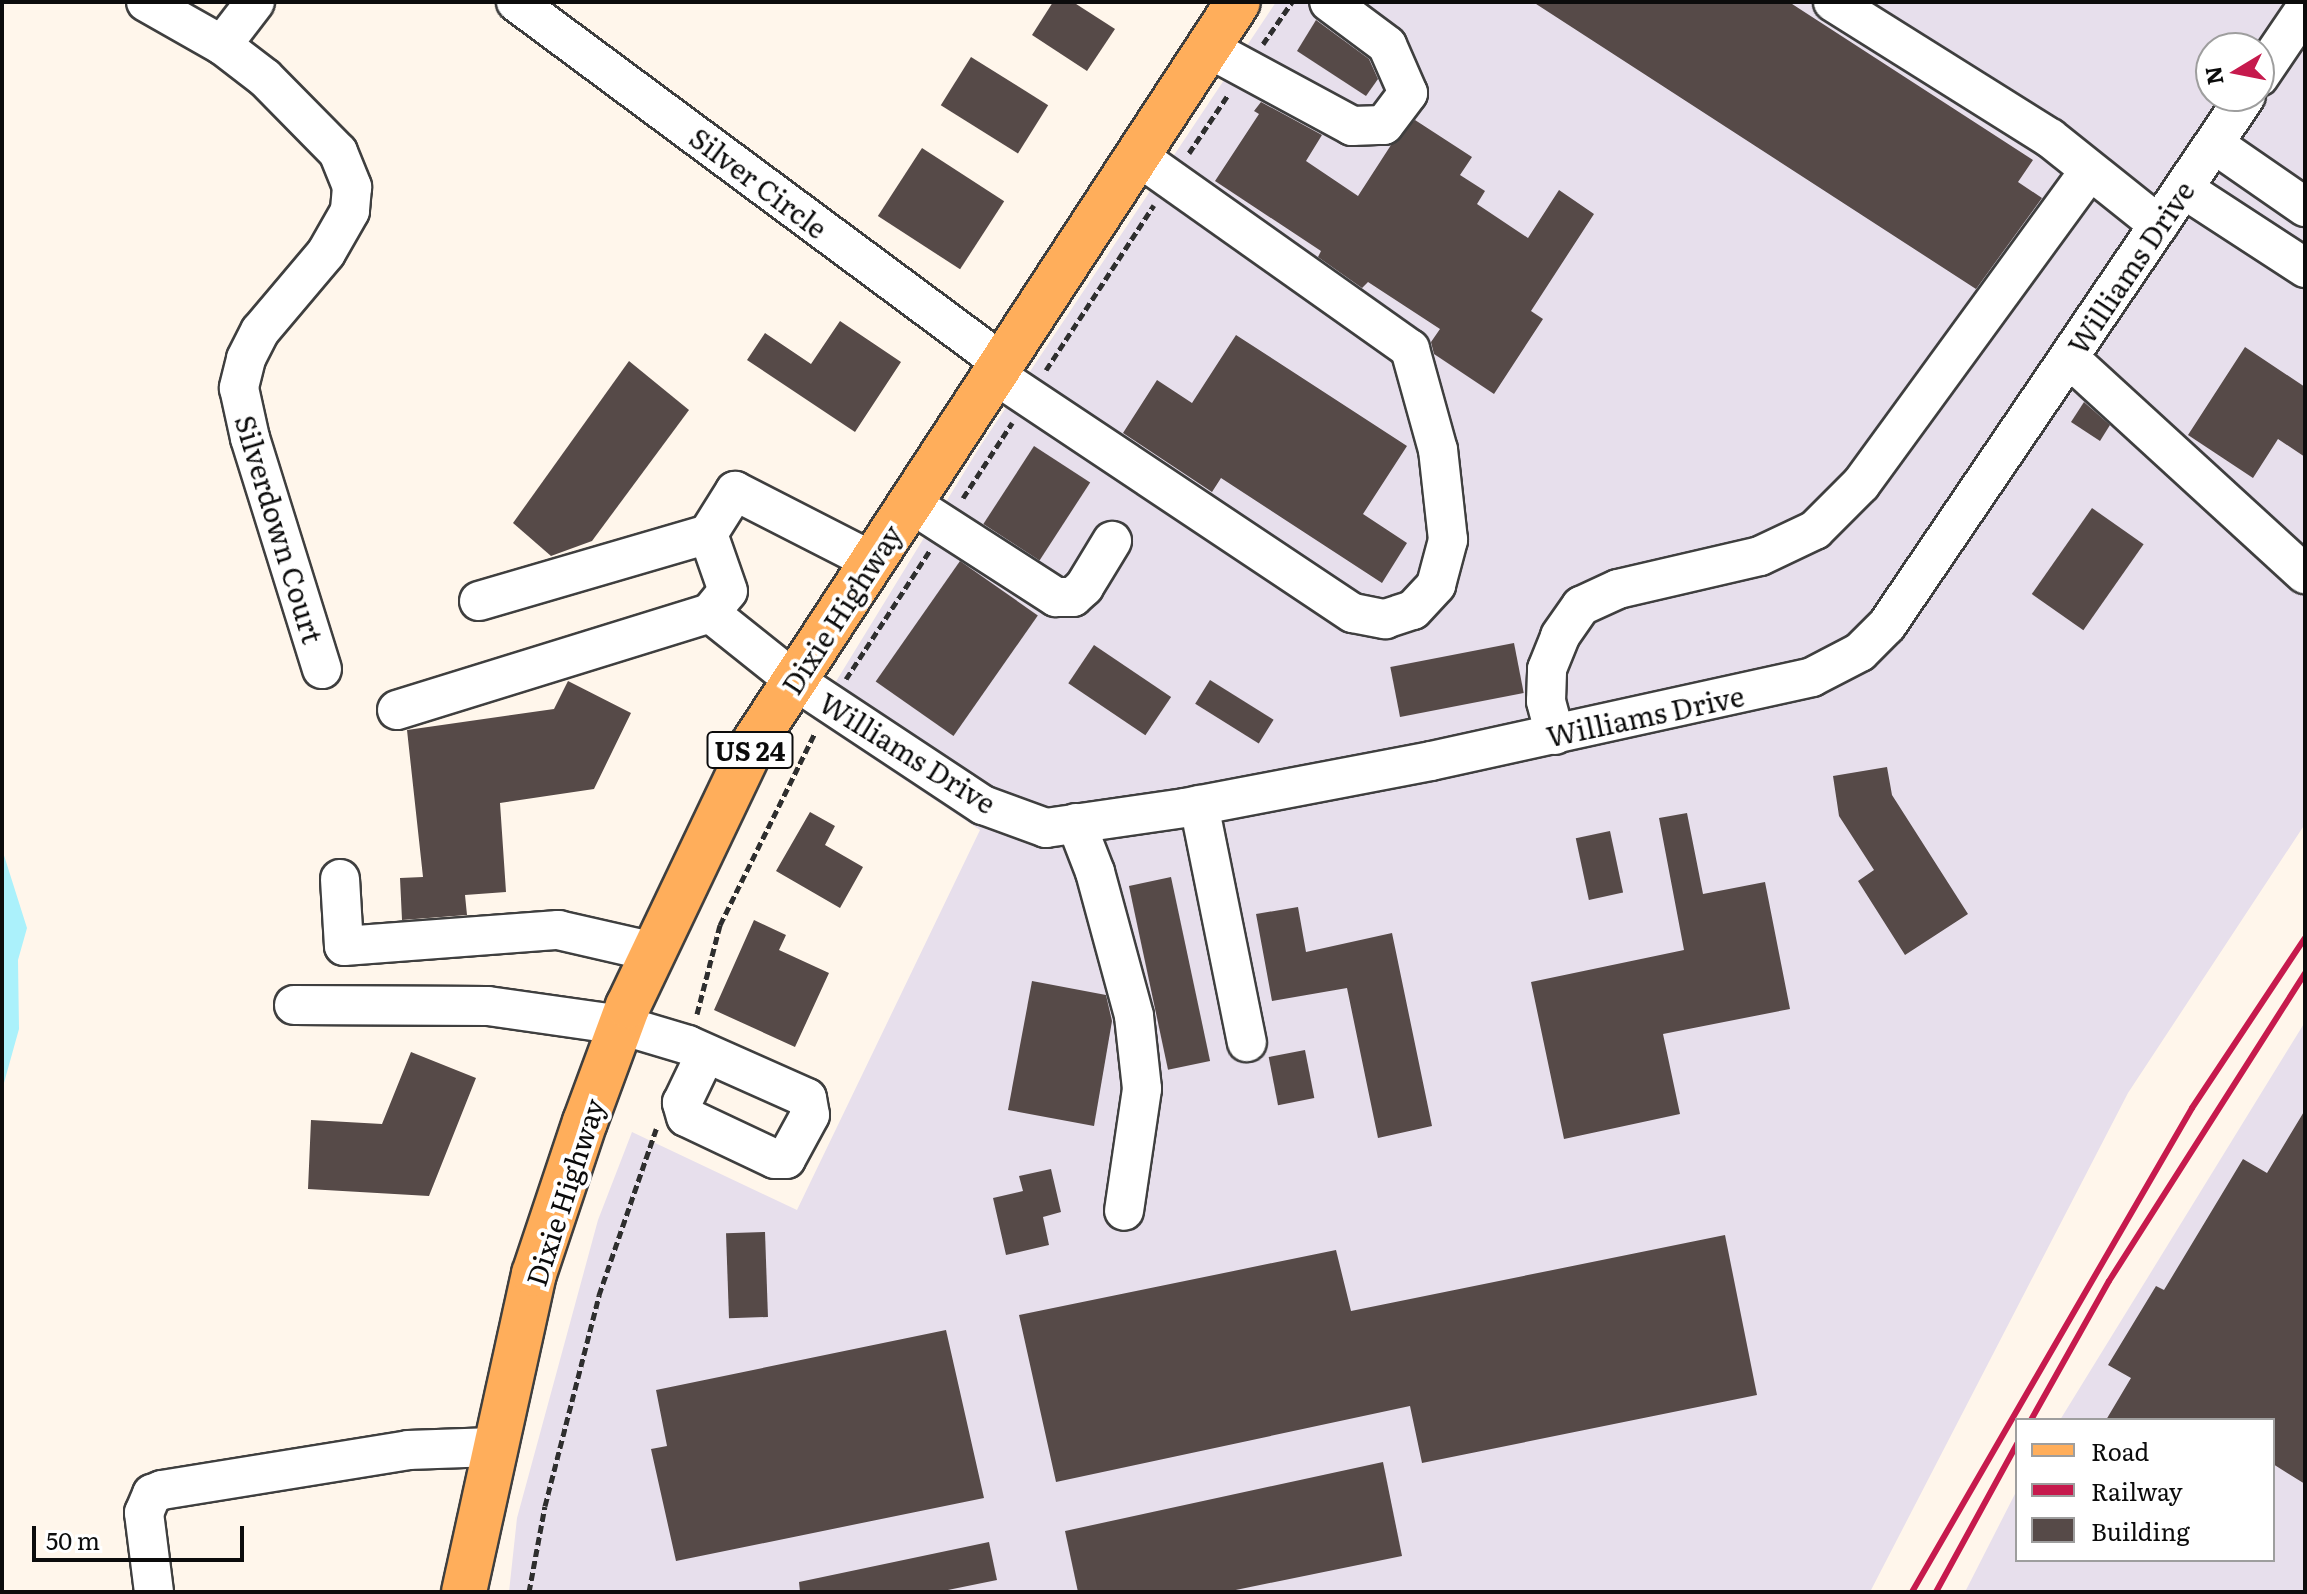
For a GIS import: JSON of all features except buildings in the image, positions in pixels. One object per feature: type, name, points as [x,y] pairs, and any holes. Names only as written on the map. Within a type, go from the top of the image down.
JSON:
[{"type":"main road","name":"Dixie Highway","points":[[464,1592],[534,1274],[621,1025],[753,744],[872,561],[928,514],[1136,155],[1208,48],[1233,4]]},
{"type":"street","name":"Silverdown Court","points":[[146,2],[222,45],[265,78],[338,152],[352,187],[350,211],[340,229],[326,253],[260,331],[246,359],[239,388],[250,438],[322,669]]},
{"type":"street","points":[[222,45],[255,2]]},
{"type":"street","name":"Silver Circle","points":[[516,2],[1008,378],[1353,613],[1385,619],[1413,610],[1436,585],[1448,540],[1438,450],[1410,349],[1136,155]]},
{"type":"street","points":[[1208,48],[1248,66],[1352,126],[1384,125],[1408,93],[1387,45],[1329,2]]},
{"type":"street","points":[[1833,2],[2050,138],[2159,225]]},
{"type":"street","points":[[2275,53],[2305,9]]},
{"type":"street","name":"Williams Drive","points":[[710,613],[794,680],[983,805],[1046,828],[1199,805],[1555,735],[1812,677],[1860,652],[1887,625],[2235,112]]},
{"type":"street","points":[[2214,144],[2305,207]]},
{"type":"street","points":[[1555,735],[1546,701],[1547,669],[1560,636],[1581,606],[1618,589],[1760,556],[1815,530],[1861,484],[2089,171]]},
{"type":"street","points":[[2184,189],[2305,268]]},
{"type":"street","points":[[2069,358],[2305,574]]},
{"type":"street","points":[[479,601],[708,534],[735,491],[872,561]]},
{"type":"street","points":[[928,514],[1056,597],[1073,597],[1084,587],[1112,541]]},
{"type":"street","points":[[397,710],[710,613],[728,591],[708,534]]},
{"type":"street","points":[[1199,805],[1247,1042]]},
{"type":"street","points":[[1076,823],[1095,872],[1134,1016],[1142,1089],[1124,1211]]},
{"type":"street","points":[[340,879],[344,946],[558,930],[654,952]]},
{"type":"street","points":[[294,1005],[488,1006],[621,1025],[696,1050]]},
{"type":"street","points":[[154,1592],[144,1513],[152,1494],[408,1450],[494,1447]]},
{"type":"path","points":[[850,671],[928,514],[1008,378],[1170,181],[1292,2]]},
{"type":"path","points":[[696,1050],[720,925],[809,744]]},
{"type":"path","points":[[529,1592],[545,1506],[599,1295],[657,1125]]},
{"type":"shaded area","points":[[1276,2],[2305,2],[2305,824],[2128,1093],[1870,1592],[509,1592],[517,1518],[598,1220],[632,1132],[797,1210],[980,830],[813,719],[979,448]]},
{"type":"shaded area","points":[[2305,1022],[2305,1592],[1965,1592],[2015,1494],[2015,1562],[2275,1562],[2275,1418],[2061,1418]]},
{"type":"water","points":[[2,849],[27,928],[18,960],[19,1029],[2,1090]]},
{"type":"railway","points":[[1912,1592],[2192,1108],[2305,938]]},
{"type":"railway","points":[[2032,1418],[2109,1281],[2305,973]]},
{"type":"railway","points":[[1936,1592],[2015,1448]]}]
